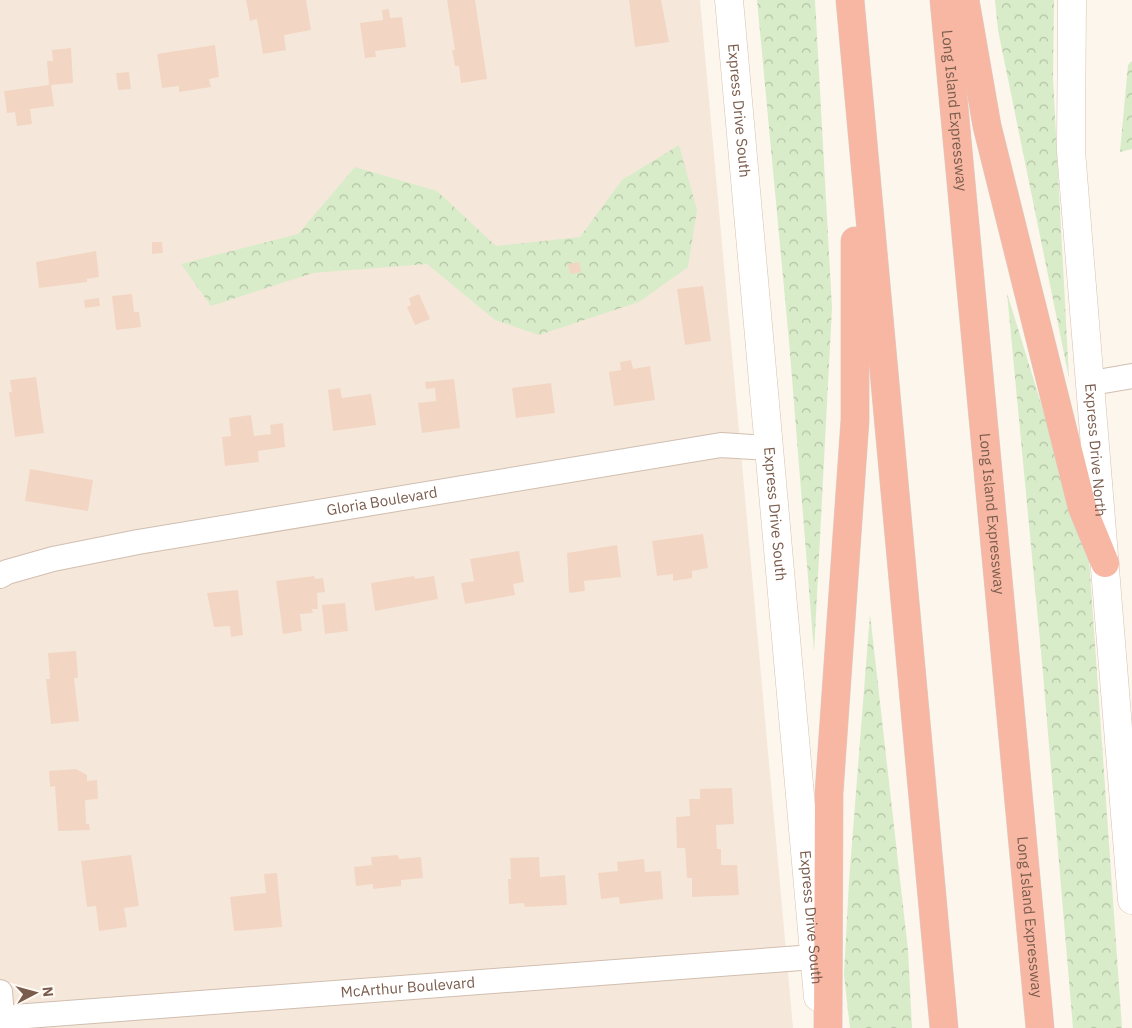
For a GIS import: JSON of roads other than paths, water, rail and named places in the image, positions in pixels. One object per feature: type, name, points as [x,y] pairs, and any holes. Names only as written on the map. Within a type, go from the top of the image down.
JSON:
[{"type":"highway","points":[[828,1028],[829,793],[855,420],[856,302],[850,0]]},
{"type":"highway","points":[[850,0],[944,1028]]},
{"type":"highway","name":"Long Island Expressway","points":[[944,0],[1040,1028]]},
{"type":"highway","points":[[965,0],[992,145],[1082,507],[1105,563]]},
{"type":"main road","name":"Express Drive South","points":[[729,0],[814,957],[822,1028]]},
{"type":"main road","name":"Express Drive North","points":[[1072,0],[1071,150],[1092,383],[1132,900]]},
{"type":"street","points":[[1092,383],[1132,376]]},
{"type":"street","name":"Gloria Boulevard","points":[[0,576],[6,572],[53,559],[138,542],[721,445],[768,448]]},
{"type":"street","name":"McArthur Boulevard","points":[[2,1021],[814,957]]},
{"type":"street","points":[[0,992],[2,1021]]}]
